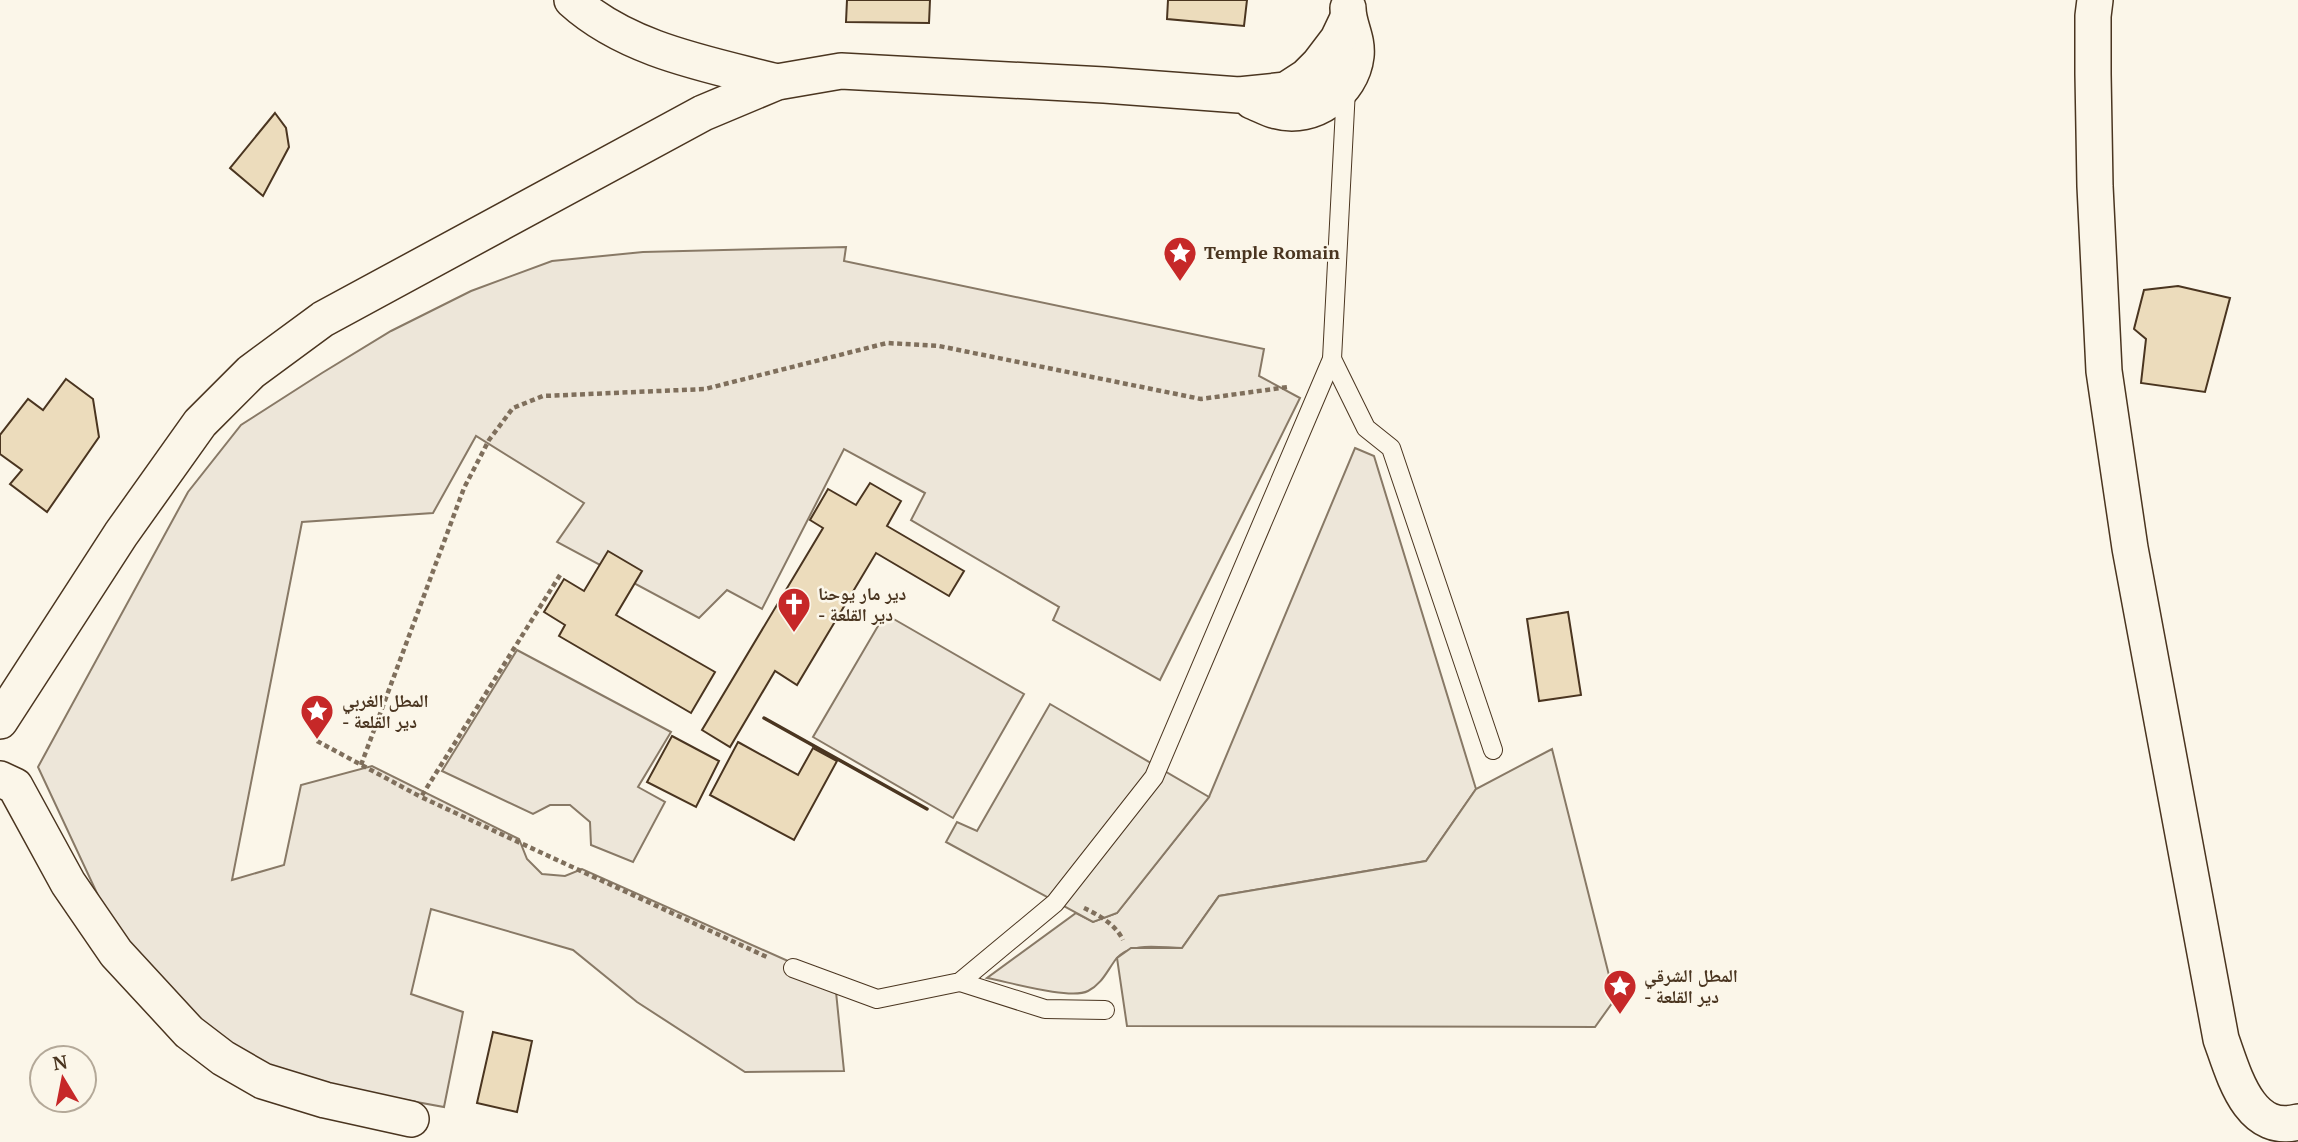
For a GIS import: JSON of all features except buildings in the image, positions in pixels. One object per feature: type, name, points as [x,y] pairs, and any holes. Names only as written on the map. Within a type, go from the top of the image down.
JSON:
[{"type":"street","points":[[572,0],[598,21],[662,50],[777,82]]},
{"type":"street","points":[[2095,0],[2095,174],[2104,371],[2130,548],[2169,765],[2221,1039],[2235,1079],[2253,1111],[2264,1119],[2278,1124],[2298,1122]]},
{"type":"street","points":[[1317,79],[1332,100],[1346,85],[1356,58],[1357,41],[1348,9]]},
{"type":"street","points":[[0,721],[121,534],[200,423],[251,372],[323,319],[703,113],[777,82],[841,71],[1239,95],[1278,112],[1296,112],[1317,79],[1348,9]]},
{"type":"street","points":[[0,779],[15,786],[68,883],[116,953],[189,1032],[223,1058],[263,1080],[325,1100],[411,1119]]},
{"type":"lane","points":[[1317,79],[1343,131]]},
{"type":"lane","points":[[785,964],[877,999],[960,982],[1055,903],[1154,777],[1332,359],[1346,85]]},
{"type":"lane","points":[[1332,359],[1366,428],[1391,448],[1493,750]]},
{"type":"lane","points":[[960,982],[1045,1009],[1105,1010]]},
{"type":"path","points":[[362,765],[464,488],[489,440],[513,408],[543,396],[705,388],[887,344],[939,346],[1202,399],[1322,383]]},
{"type":"path","points":[[421,797],[560,575]]},
{"type":"path","points":[[317,741],[421,797],[785,964]]},
{"type":"path","points":[[1100,916],[1120,933],[1123,940]]},
{"type":"shaded area","points":[[846,247],[844,261],[1264,349],[1259,376],[1300,398],[1160,680],[1053,620],[1059,607],[911,520],[925,493],[844,449],[762,609],[727,590],[699,618],[557,542],[584,503],[476,436],[433,513],[302,522],[232,880],[284,865],[301,785],[372,766],[519,839],[527,859],[542,874],[565,876],[582,869],[835,982],[844,1071],[745,1072],[637,1002],[573,950],[431,909],[411,994],[463,1012],[444,1107],[285,1078],[215,1040],[109,919],[38,767],[188,492],[241,425],[391,331],[471,291],[552,261],[643,252]]},
{"type":"shaded area","points":[[1355,448],[1374,456],[1476,789],[1426,861],[1219,896],[1182,948],[1147,947],[1122,953],[1101,981],[1088,991],[1054,992],[987,978],[1076,913],[1093,922],[1117,913],[1209,797]]},
{"type":"shaded area","points":[[885,614],[1024,694],[953,818],[813,737]]},
{"type":"shaded area","points":[[517,650],[671,732],[638,787],[665,802],[633,862],[591,845],[590,822],[570,805],[550,805],[533,814],[442,771]]},
{"type":"shaded area","points":[[1050,704],[1209,797],[1117,913],[1093,922],[946,842],[957,822],[977,831]]},
{"type":"shaded area","points":[[1552,749],[1615,999],[1595,1027],[1127,1026],[1117,958],[1131,948],[1182,948],[1219,896],[1426,861],[1476,789]]},
{"type":"wall","points":[[764,718],[927,809]]},
{"type":"place","name":"Temple Romain","points":[[1180,283]]},
{"type":"place","name":"دير مار يوحنا - دير القلعة","points":[[794,634]]},
{"type":"place","name":"المطل الغربي - دير القلعة","points":[[317,741]]},
{"type":"place","name":"المطل الشرقي - دير القلعة","points":[[1620,1016]]}]
